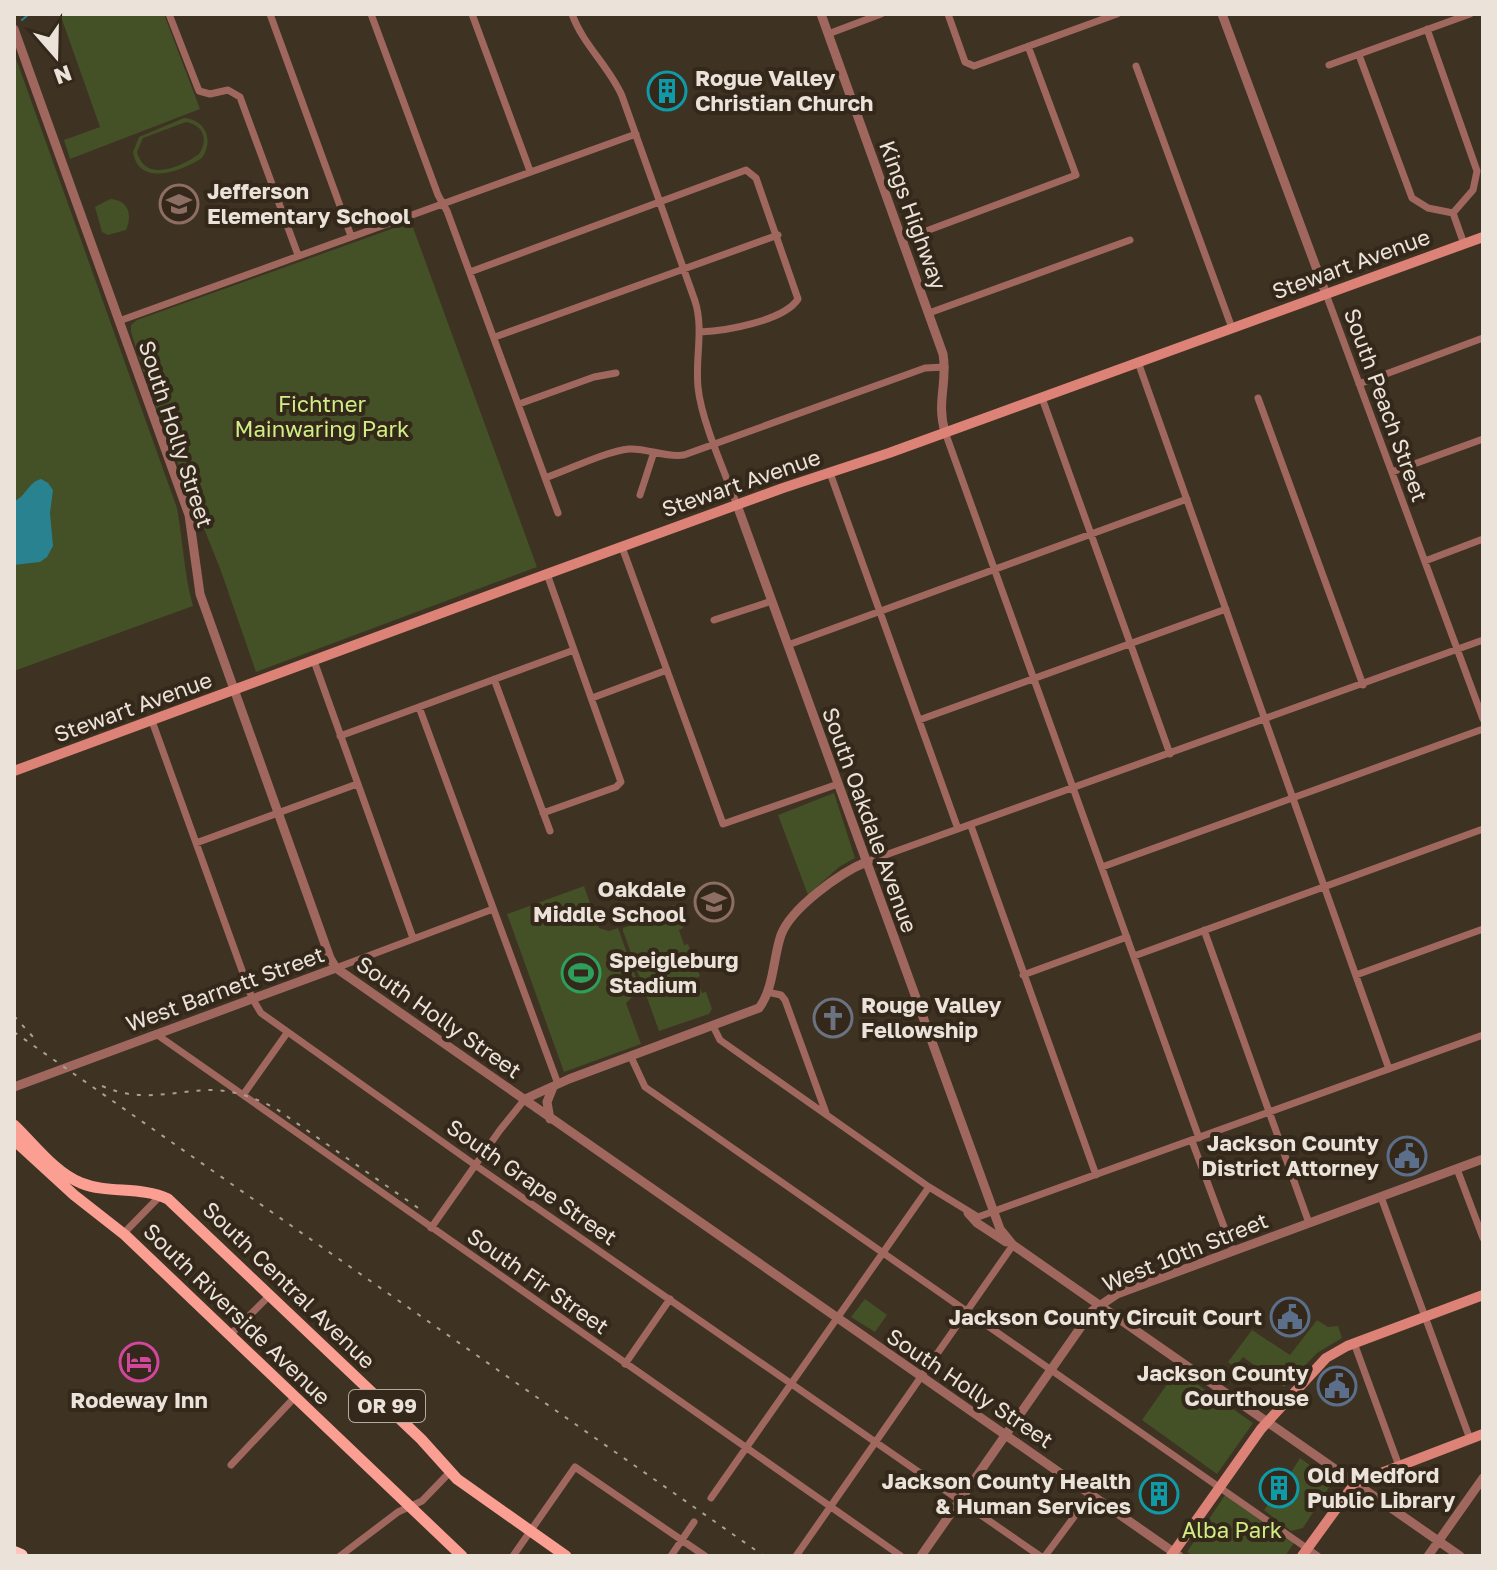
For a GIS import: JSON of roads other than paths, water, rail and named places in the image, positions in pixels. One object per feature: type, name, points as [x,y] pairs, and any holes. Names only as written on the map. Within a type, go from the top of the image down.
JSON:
[{"type":"highway","points":[[14,1553],[21,1556]]},
{"type":"main road","name":"Stewart Avenue","points":[[14,771],[547,574],[1483,237]]},
{"type":"main road","points":[[14,1125],[72,1179],[100,1187],[161,1195]]},
{"type":"main road","name":"South Riverside Avenue","points":[[14,1140],[123,1234],[462,1556]]},
{"type":"main road","points":[[97,1213],[89,1194],[100,1187]]},
{"type":"main road","name":"South Central Avenue","points":[[161,1195],[176,1205],[421,1439],[450,1472],[566,1556]]},
{"type":"main road","points":[[1175,1555],[1219,1486],[1267,1422],[1326,1358],[1354,1343],[1483,1295]]},
{"type":"main road","points":[[1305,1553],[1355,1483],[1483,1434]]},
{"type":"street","points":[[169,14],[199,91],[206,95],[228,90],[240,97],[298,255]]},
{"type":"street","points":[[270,14],[351,236]]},
{"type":"street","points":[[371,14],[495,337],[558,513]]},
{"type":"street","points":[[472,14],[530,171]]},
{"type":"street","name":"South Oakdale Avenue","points":[[572,14],[582,36],[617,85],[684,269],[698,310],[698,386],[701,404],[1000,1229],[1013,1245],[1460,1556]]},
{"type":"street","name":"Kings Highway","points":[[821,14],[929,313],[945,367],[940,410],[945,432]]},
{"type":"street","points":[[828,34],[881,14]]},
{"type":"street","points":[[948,14],[965,62],[976,66],[1117,14]]},
{"type":"street","name":"South Peach Street","points":[[1222,14],[1483,719]]},
{"type":"street","points":[[1329,65],[1470,14]]},
{"type":"street","name":"South Holly Street","points":[[14,29],[189,515],[200,594],[336,968],[1175,1555]]},
{"type":"street","points":[[1427,29],[1477,171],[1473,190],[1453,213]]},
{"type":"street","points":[[902,240],[1076,175],[1028,46]]},
{"type":"street","points":[[1359,55],[1412,198],[1428,208],[1453,213]]},
{"type":"street","points":[[1136,66],[1232,328]]},
{"type":"street","points":[[119,321],[636,134]]},
{"type":"street","points":[[470,272],[660,203],[715,179],[743,170],[751,172],[755,174],[778,235],[798,293],[797,303],[789,309],[738,328],[700,332]]},
{"type":"street","points":[[1453,213],[1464,244]]},
{"type":"street","points":[[495,337],[778,235]]},
{"type":"street","points":[[929,313],[1130,240]]},
{"type":"street","points":[[1359,384],[1483,338]]},
{"type":"street","points":[[1138,362],[1389,1069]]},
{"type":"street","points":[[545,478],[622,450],[679,456],[925,368],[945,367]]},
{"type":"street","points":[[519,404],[594,377],[616,373]]},
{"type":"street","points":[[1042,398],[1170,754]]},
{"type":"street","points":[[1258,398],[1363,685]]},
{"type":"street","points":[[945,432],[1134,956],[1233,1251]]},
{"type":"street","points":[[1392,472],[1483,439]]},
{"type":"street","points":[[640,495],[654,452]]},
{"type":"street","points":[[830,473],[958,829]]},
{"type":"street","points":[[788,645],[1187,499]]},
{"type":"street","points":[[1425,561],[1483,539]]},
{"type":"street","points":[[622,547],[721,820],[728,823],[838,784]]},
{"type":"street","points":[[543,813],[616,787],[621,779],[547,574]]},
{"type":"street","points":[[714,620],[772,601]]},
{"type":"street","points":[[919,720],[1226,609]]},
{"type":"street","points":[[431,1228],[525,1099],[754,1012],[763,1003],[781,935],[792,917],[842,874],[866,862],[1483,640]]},
{"type":"street","points":[[340,736],[574,650]]},
{"type":"street","points":[[314,661],[413,938]]},
{"type":"street","points":[[592,698],[667,670]]},
{"type":"street","points":[[494,679],[550,831]]},
{"type":"street","points":[[419,707],[556,1085],[547,1102],[550,1119]]},
{"type":"street","name":"South Grape Street","points":[[152,721],[252,998],[261,1013],[475,1165],[1043,1556]]},
{"type":"street","points":[[1102,867],[1483,729]]},
{"type":"street","points":[[196,843],[357,784]]},
{"type":"street","points":[[971,826],[1096,1175]]},
{"type":"street","points":[[1134,956],[1483,829]]},
{"type":"street","name":"West Barnett Street","points":[[14,1087],[493,909]]},
{"type":"street","points":[[1356,975],[1483,929]]},
{"type":"street","points":[[1204,930],[1309,1223]]},
{"type":"street","points":[[1023,975],[1127,937]]},
{"type":"street","points":[[767,992],[781,995],[785,1000],[827,1115]]},
{"type":"street","points":[[713,1026],[720,1040],[968,1213],[993,1234],[1013,1245],[796,1556]]},
{"type":"street","points":[[243,1095],[287,1033]]},
{"type":"street","name":"South Fir Street","points":[[156,1034],[901,1556]]},
{"type":"street","points":[[968,1213],[978,1217],[992,1213],[1483,1035]]},
{"type":"street","points":[[631,1057],[645,1087],[1219,1486],[1305,1553],[1318,1556]]},
{"type":"street","name":"West 10th Street","points":[[921,1556],[1092,1311],[1100,1305],[1117,1294],[1483,1159]]},
{"type":"street","points":[[1457,1169],[1483,1238]]},
{"type":"street","points":[[711,1498],[929,1187]]},
{"type":"street","points":[[123,1234],[161,1195]]},
{"type":"street","points":[[1381,1197],[1470,1439]]},
{"type":"street","points":[[230,1335],[270,1295]]},
{"type":"street","points":[[625,1364],[670,1299]]},
{"type":"street","points":[[1354,1343],[1399,1466]]},
{"type":"street","points":[[231,1465],[295,1397]]},
{"type":"street","points":[[513,1556],[575,1467],[705,1556]]},
{"type":"street","points":[[340,1556],[398,1512],[422,1501],[450,1472]]},
{"type":"street","points":[[1428,1556],[1483,1478]]},
{"type":"street","points":[[1043,1556],[1091,1494]]},
{"type":"street","points":[[671,1556],[694,1522]]},
{"type":"water","points":[[41,479],[53,490],[50,513],[53,546],[40,562],[14,565],[14,501]]},
{"type":"waterway","points":[[22,20],[29,14]]},
{"type":"railway","points":[[14,1016],[34,1038]]},
{"type":"railway","points":[[14,1032],[764,1556]]},
{"type":"railway","points":[[102,1086],[145,1095],[215,1090],[254,1099],[275,1108],[421,1210]]},
{"type":"place","name":"Rogue Valley Christian Church","points":[[667,91]]},
{"type":"place","name":"Jefferson Elementary School","points":[[179,204]]},
{"type":"place","name":"Oakdale Middle School","points":[[714,902]]},
{"type":"place","name":"Speigleburg Stadium","points":[[581,973]]},
{"type":"place","name":"Rouge Valley Fellowship","points":[[833,1018]]},
{"type":"place","name":"Jackson County District Attorney","points":[[1407,1156]]},
{"type":"place","name":"Jackson County Circuit Court","points":[[1290,1317]]},
{"type":"place","name":"Rodeway Inn","points":[[139,1362]]},
{"type":"place","name":"Jackson County Courthouse","points":[[1337,1386]]},
{"type":"place","name":"Old Medford Public Library","points":[[1279,1488]]},
{"type":"place","name":"Jackson County Health & Human Services","points":[[1159,1494]]},
{"type":"park label","name":"Fichtner Mainwaring Park","points":[[322,416]]},
{"type":"park label","name":"Alba Park","points":[[1232,1530]]}]
